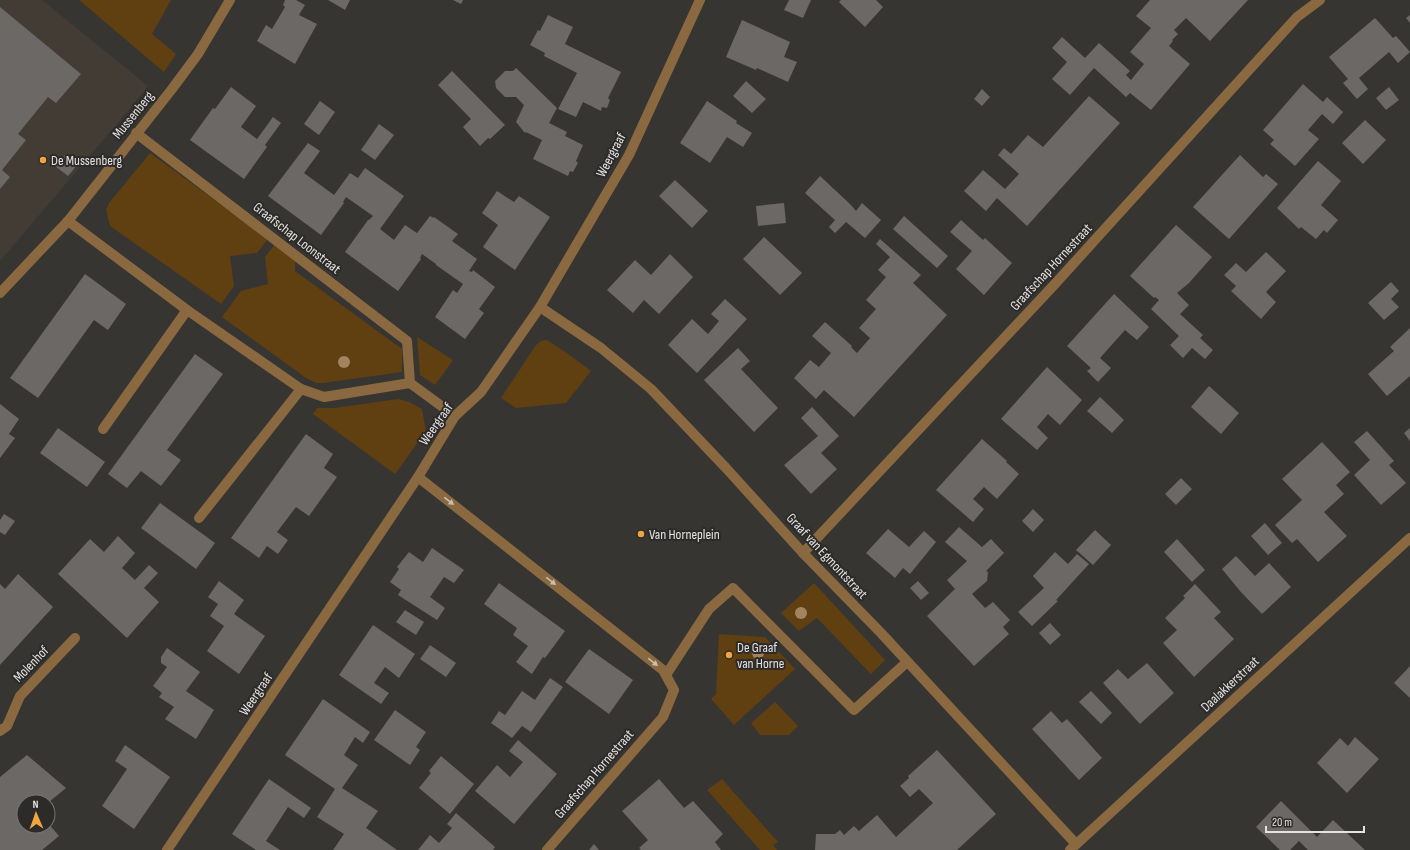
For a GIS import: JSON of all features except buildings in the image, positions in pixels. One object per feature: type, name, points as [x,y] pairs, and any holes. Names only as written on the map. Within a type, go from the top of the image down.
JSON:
[{"type":"street","name":"Mussenberg","points":[[0,293],[68,220],[198,54],[230,0]]},
{"type":"street","name":"Weergraaf","points":[[168,850],[418,477],[456,416],[481,392],[540,307],[629,155],[700,0]]},
{"type":"street","name":"Graafschap Hornestraat","points":[[802,553],[1054,284],[1297,17],[1320,0]]},
{"type":"street","name":"Graafschap Loonstraat","points":[[136,133],[407,341],[410,383]]},
{"type":"street","points":[[68,220],[187,310],[302,389],[324,397],[410,383],[456,416]]},
{"type":"street","name":"Graaf van Egmontstraat","points":[[540,307],[601,348],[651,389],[726,468],[802,553],[881,633],[1073,847]]},
{"type":"street","points":[[103,429],[187,310]]},
{"type":"street","points":[[199,518],[302,389]]},
{"type":"street","points":[[418,477],[664,670],[666,675]]},
{"type":"street","name":"Daalakkerstraat","points":[[1073,847],[1410,538]]},
{"type":"street","points":[[666,675],[709,609],[733,588],[854,710],[907,662]]},
{"type":"street","name":"Molenhof","points":[[0,731],[7,726],[20,696],[75,638]]},
{"type":"street","name":"Graafschap Hornestraat","points":[[547,850],[663,718],[674,690],[666,675]]},
{"type":"shaded area","name":"De Mussenberg","points":[[0,0],[42,0],[148,86],[0,261]]},
{"type":"shaded area","points":[[79,0],[171,0],[152,34],[176,54],[164,72]]},
{"type":"shaded area","points":[[150,153],[268,239],[257,253],[230,256],[234,286],[221,304],[110,226],[106,210],[109,203]]},
{"type":"shaded area","points":[[275,244],[295,259],[295,271],[402,349],[402,372],[316,383],[306,378],[222,317],[241,291],[268,284],[265,257]]},
{"type":"shaded area","points":[[417,337],[453,360],[435,385],[420,375]]},
{"type":"shaded area","points":[[547,340],[591,371],[566,403],[516,408],[501,398],[536,345],[541,341]]},
{"type":"shaded area","points":[[398,399],[409,402],[422,409],[426,431],[395,474],[313,414],[317,408],[335,408]]},
{"type":"shaded area","points":[[814,583],[885,660],[871,674],[817,618],[799,631],[781,613]]},
{"type":"shaded area","points":[[719,634],[765,637],[795,669],[734,725],[711,699],[716,694]]},
{"type":"shaded area","points":[[775,702],[798,726],[789,735],[760,735],[751,723]]},
{"type":"shaded area","points":[[722,779],[778,842],[773,845],[777,850],[760,850],[707,790]]},
{"type":"place","name":"De Mussenberg","points":[[43,160]]},
{"type":"place","name":"Van Horneplein","points":[[641,534]]},
{"type":"place","name":"De Graaf van Horne","points":[[729,655]]}]
